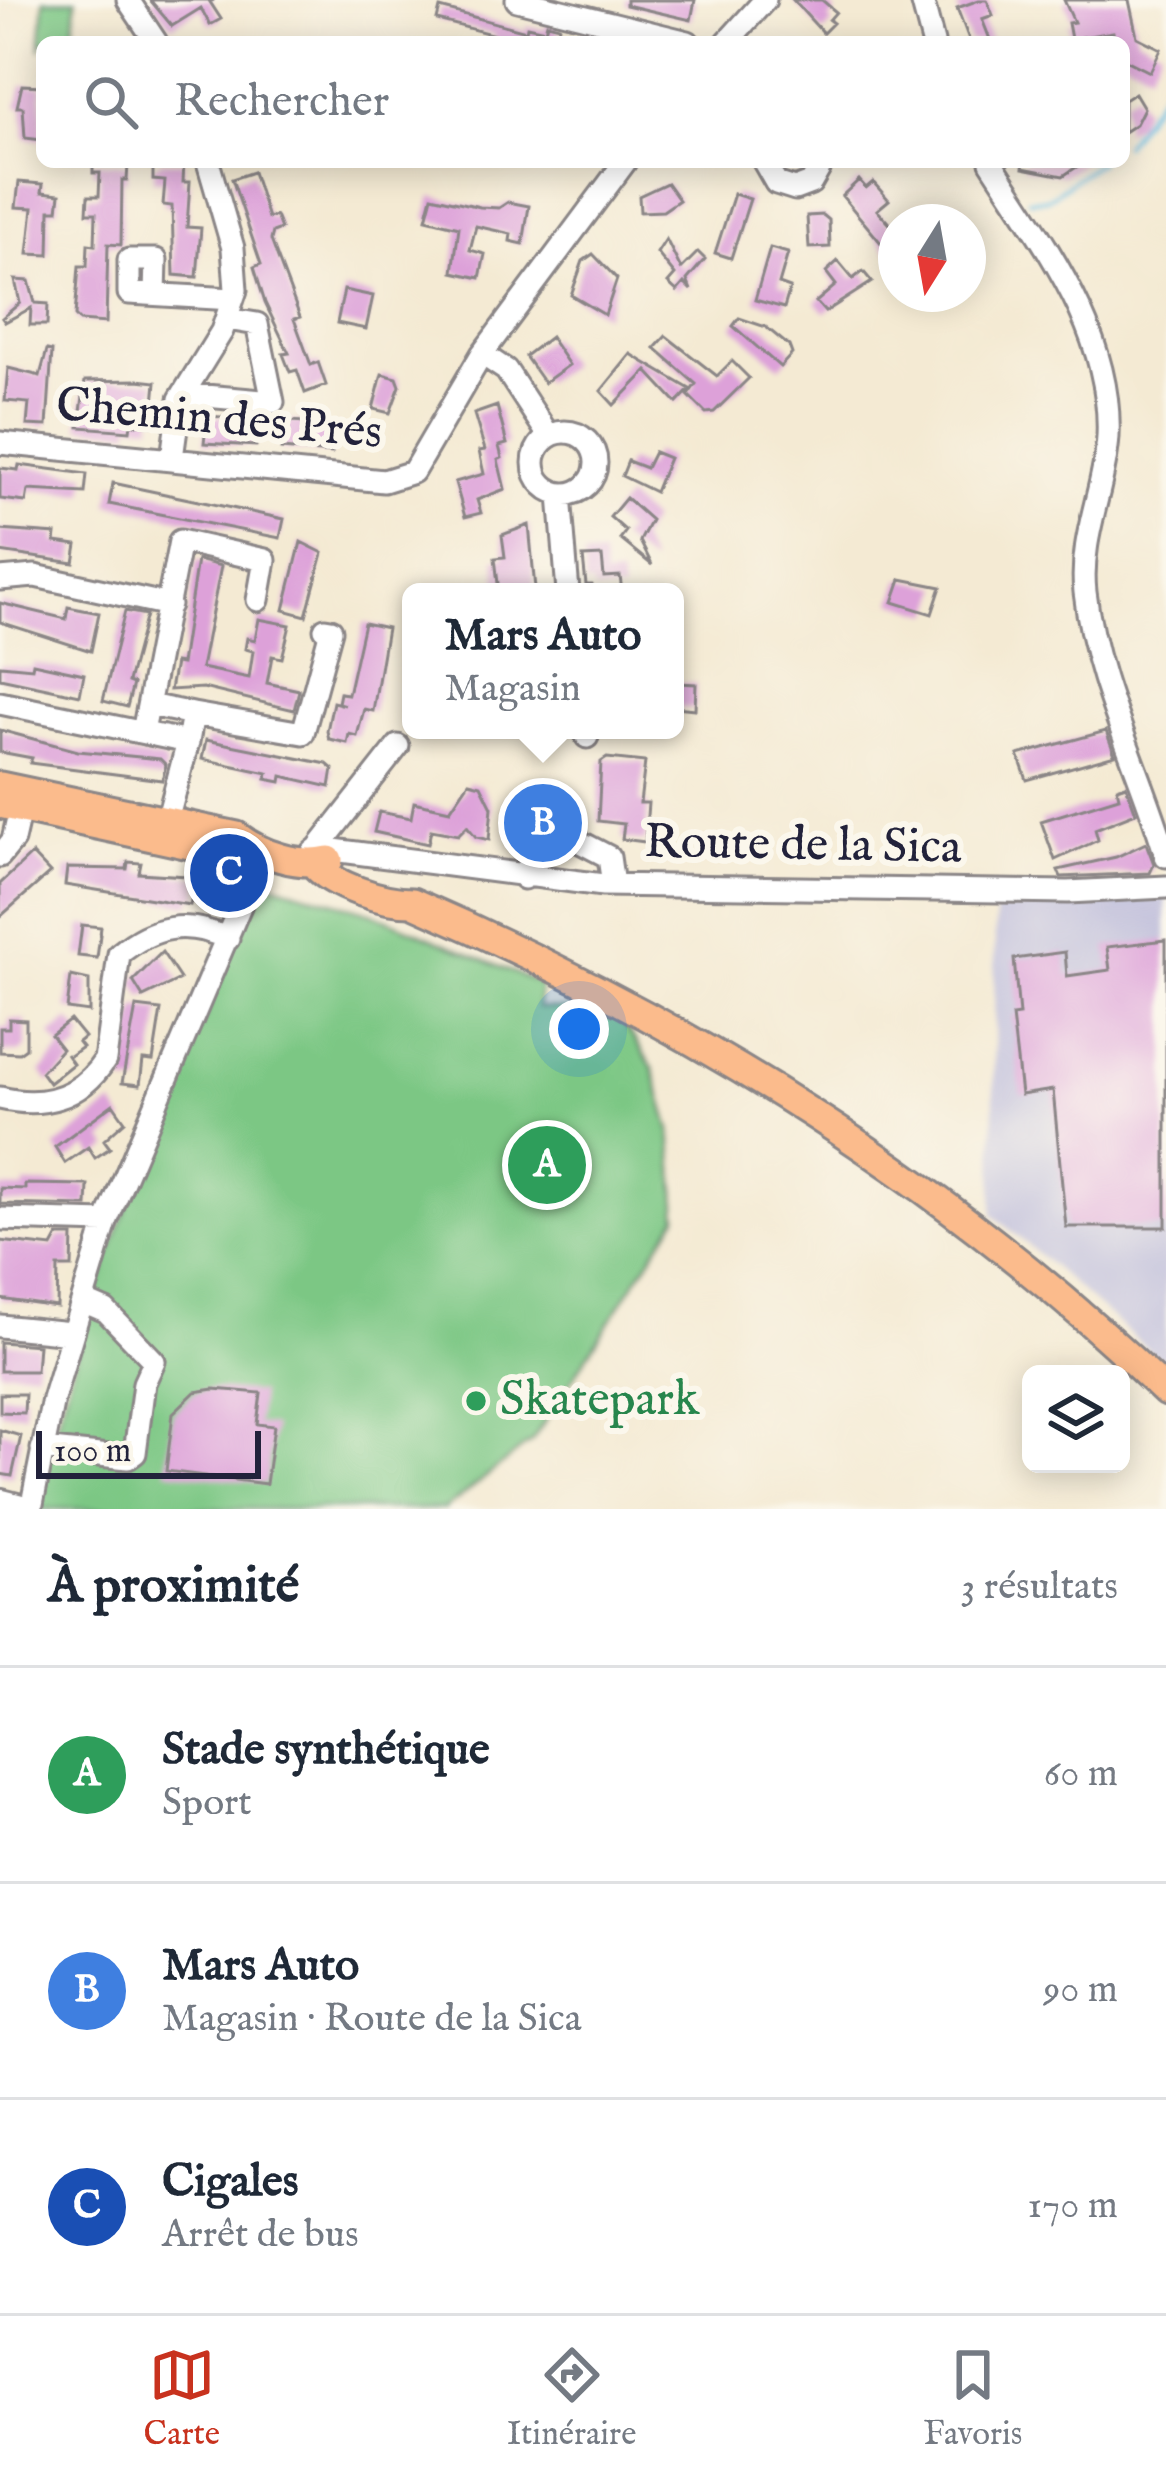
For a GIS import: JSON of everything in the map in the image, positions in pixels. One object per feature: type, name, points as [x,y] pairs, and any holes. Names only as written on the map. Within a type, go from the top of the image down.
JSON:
[{"type":"main road","points":[[11,798],[164,830],[236,855],[259,851],[329,860],[566,971],[775,1087],[887,1160],[988,1236],[1166,1392]]},
{"type":"street","points":[[128,0],[147,36]]},
{"type":"street","points":[[517,0],[664,36]]},
{"type":"street","points":[[732,36],[765,0]]},
{"type":"street","points":[[922,0],[931,36]]},
{"type":"street","points":[[172,458],[183,394],[230,309],[233,248],[210,168]]},
{"type":"street","name":"Chemin des Prés","points":[[0,443],[384,482],[403,477],[413,472],[482,355],[621,168]]},
{"type":"street","points":[[767,168],[776,183],[795,189],[811,183],[820,168]]},
{"type":"street","points":[[995,168],[1048,250],[1098,347],[1108,439],[1085,593],[1103,668],[1166,856]]},
{"type":"street","points":[[154,294],[230,309],[257,324],[273,401],[183,394]]},
{"type":"street","points":[[482,355],[506,370],[549,436]]},
{"type":"street","points":[[560,495],[590,482],[596,461],[578,435],[549,436],[535,453],[535,475],[560,495],[567,583]]},
{"type":"street","points":[[143,732],[180,541],[265,560],[258,600]]},
{"type":"street","points":[[0,579],[34,576],[169,605]]},
{"type":"street","points":[[148,706],[303,733],[331,630],[325,629]]},
{"type":"street","points":[[0,703],[188,742]]},
{"type":"street","points":[[164,830],[194,715]]},
{"type":"street","points":[[312,858],[398,746]]},
{"type":"street","points":[[1148,794],[1166,816]]},
{"type":"street","points":[[0,856],[13,840],[11,798]]},
{"type":"street","points":[[524,878],[531,854],[575,842],[610,857],[613,886]]},
{"type":"street","points":[[0,1500],[31,1508],[71,1333],[106,1222],[228,939],[259,851]]},
{"type":"street","name":"Route de la Sica","points":[[312,858],[613,886],[1068,892],[1166,887]]},
{"type":"street","points":[[0,1098],[32,1106],[51,1104],[95,1075],[104,1060],[119,954],[160,927],[205,930],[228,939]]},
{"type":"street","points":[[0,1219],[106,1222]]},
{"type":"street","points":[[42,1449],[128,1458],[135,1453],[144,1383],[154,1361],[106,1311],[83,1301]]},
{"type":"street","points":[[0,1326],[71,1333]]},
{"type":"shaded area","points":[[1166,898],[1166,1365],[993,1215],[995,909]]},
{"type":"green space","points":[[44,0],[76,0],[73,36],[41,36]]},
{"type":"green space","points":[[262,880],[373,913],[540,984],[538,1008],[616,1011],[653,1068],[671,1130],[678,1216],[532,1441],[445,1509],[36,1509],[55,1427],[105,1268],[164,1112]]},
{"type":"building","points":[[150,0],[214,0],[210,2],[221,19],[210,25],[201,8],[172,26]]},
{"type":"building","points":[[626,0],[695,0],[691,20],[626,5]]},
{"type":"building","points":[[793,0],[822,0],[836,12],[829,20],[833,23],[823,33]]},
{"type":"building","points":[[987,0],[993,15],[982,19],[989,36],[968,36],[957,8]]},
{"type":"building","points":[[1064,0],[1129,0],[1137,37],[1161,49],[1150,72],[1130,62],[1130,36],[1114,36],[1113,32],[1070,36],[1068,23],[1074,22]]},
{"type":"building","points":[[440,8],[526,31],[527,26],[545,30],[547,23],[559,26],[561,36],[495,36],[437,20]]},
{"type":"building","points":[[22,85],[36,86],[36,139],[25,138],[23,107],[17,107]]},
{"type":"building","points":[[1135,93],[1144,108],[1130,128],[1130,96]]},
{"type":"building","points":[[93,168],[128,168],[127,180],[122,180],[121,245],[108,244],[106,323],[80,321],[75,316],[79,266],[87,266],[88,244],[95,245],[96,213],[87,213],[88,196],[99,196],[100,173],[93,173]]},
{"type":"building","points":[[153,168],[184,168],[183,182],[190,182],[187,227],[201,228],[197,277],[174,275],[172,206],[163,205],[165,181],[153,180]]},
{"type":"building","points":[[1023,168],[1075,168],[1063,176]]},
{"type":"building","points":[[253,172],[268,218],[276,216],[281,229],[273,232],[271,240],[300,317],[294,319],[311,365],[318,362],[326,385],[305,393],[297,370],[290,372],[283,354],[289,353],[265,303],[254,267],[261,264],[232,179]]},
{"type":"building","points":[[859,180],[866,188],[873,182],[889,200],[878,204],[878,239],[842,196]]},
{"type":"building","points":[[19,182],[43,184],[42,192],[60,194],[58,210],[50,210],[49,255],[28,254],[33,208],[16,207]]},
{"type":"building","points":[[667,183],[679,200],[663,211],[640,212],[639,196]]},
{"type":"building","points":[[734,194],[750,199],[731,258],[715,253]]},
{"type":"building","points":[[432,196],[480,207],[499,208],[508,202],[529,206],[523,244],[510,241],[511,234],[476,226],[470,250],[485,254],[480,278],[453,272],[459,227],[426,219]]},
{"type":"building","points":[[823,215],[829,220],[830,247],[809,248],[807,216]]},
{"type":"building","points":[[666,239],[681,269],[698,252],[705,259],[687,280],[691,290],[684,283],[677,291],[668,283],[675,275],[657,253]]},
{"type":"building","points":[[770,248],[788,253],[779,284],[790,288],[784,308],[755,300]]},
{"type":"building","points":[[593,254],[617,279],[605,315],[571,295],[583,261]]},
{"type":"building","points":[[838,261],[853,279],[863,271],[872,282],[825,312],[816,302],[836,285],[826,272]]},
{"type":"building","points":[[15,280],[29,281],[35,303],[48,304],[47,325],[30,325],[31,308],[5,322],[2,318],[20,303]]},
{"type":"building","points":[[344,290],[373,296],[366,329],[337,323]]},
{"type":"building","points":[[739,318],[766,327],[792,354],[780,367],[733,326]]},
{"type":"building","points":[[666,336],[717,376],[732,361],[749,378],[714,412],[706,413],[688,395],[696,384],[655,348]]},
{"type":"building","points":[[550,337],[569,365],[544,383],[525,356]]},
{"type":"building","points":[[47,350],[52,351],[47,426],[27,425],[29,403],[5,401],[8,368],[40,376]]},
{"type":"building","points":[[631,354],[690,389],[677,403],[647,371],[614,405],[601,391]]},
{"type":"building","points":[[382,374],[397,378],[400,386],[390,413],[373,409]]},
{"type":"building","points":[[85,381],[156,382],[152,425],[131,424],[130,431],[79,427]]},
{"type":"building","points":[[497,406],[507,444],[499,446],[502,458],[498,460],[505,489],[477,500],[481,513],[465,517],[455,482],[484,474],[479,451],[485,450],[474,414]]},
{"type":"building","points":[[306,413],[319,415],[317,432],[334,434],[332,453],[281,449],[282,434],[258,431],[256,446],[204,443],[207,416],[305,422]]},
{"type":"building","points":[[654,452],[669,458],[655,492],[622,476],[628,461],[646,468]]},
{"type":"building","points":[[19,465],[87,474],[85,493],[28,490],[26,502],[0,499],[0,468],[18,470]]},
{"type":"building","points":[[113,483],[284,519],[280,538],[109,504]]},
{"type":"building","points":[[626,498],[651,520],[640,541],[652,565],[620,539],[626,531],[610,517]]},
{"type":"building","points":[[529,525],[534,583],[498,583],[495,558],[505,557],[502,535]]},
{"type":"building","points":[[0,530],[56,534],[55,542],[77,545],[74,563],[0,552]]},
{"type":"building","points":[[301,542],[323,553],[306,616],[284,610]]},
{"type":"building","points":[[602,556],[604,577],[620,576],[621,583],[586,583],[583,557]]},
{"type":"building","points":[[197,560],[221,566],[201,668],[249,678],[253,651],[245,649],[247,638],[255,640],[259,619],[290,625],[282,658],[272,656],[267,683],[299,690],[294,710],[203,688],[170,690],[175,663],[181,664]]},
{"type":"building","points":[[901,579],[941,587],[932,614],[893,602]]},
{"type":"building","points":[[0,603],[66,619],[68,607],[99,613],[91,651],[0,622]]},
{"type":"building","points":[[125,611],[146,615],[128,682],[133,684],[127,707],[103,701]]},
{"type":"building","points":[[364,623],[387,628],[373,711],[364,709],[357,736],[349,734],[347,743],[329,739],[327,731],[333,702],[345,705],[338,703],[340,693],[348,694]]},
{"type":"building","points":[[33,663],[84,674],[80,695],[0,678],[0,665],[32,668]]},
{"type":"building","points":[[684,683],[696,684],[695,709],[684,708]]},
{"type":"building","points":[[0,730],[78,751],[160,759],[166,765],[162,780],[30,763],[32,758],[0,752]]},
{"type":"building","points":[[1106,731],[1115,755],[1027,780],[1018,755]]},
{"type":"building","points":[[206,740],[327,764],[333,769],[330,787],[282,776],[281,782],[266,779],[268,773],[202,759]]},
{"type":"building","points":[[607,758],[645,762],[640,803],[648,803],[645,842],[622,839],[624,824],[598,821],[601,762]]},
{"type":"building","points":[[469,782],[481,785],[492,807],[489,840],[476,837],[467,826],[458,835],[431,830],[428,844],[374,832],[379,812],[411,818],[414,802],[450,810]]},
{"type":"building","points":[[1126,785],[1136,813],[1095,829],[1098,840],[1055,860],[1041,821],[1119,797],[1117,788]]},
{"type":"building","points":[[555,799],[563,819],[532,835],[522,816]]},
{"type":"building","points":[[1146,843],[1154,864],[1150,873],[1061,877],[1058,870],[1116,857]]},
{"type":"building","points":[[32,854],[50,873],[0,917],[0,884]]},
{"type":"building","points":[[128,862],[141,863],[139,873],[202,877],[198,897],[192,896],[190,905],[65,885],[67,868],[127,869]]},
{"type":"building","points":[[82,925],[101,927],[97,958],[78,956]]},
{"type":"building","points":[[1166,940],[1166,1227],[1066,1227],[1053,1090],[1021,1095],[1012,1016],[1019,1015],[1014,959],[1065,952],[1067,976],[1110,970],[1107,947]]},
{"type":"building","points":[[162,952],[180,979],[143,997],[133,981]]},
{"type":"building","points":[[71,976],[89,980],[89,1012],[67,1009]]},
{"type":"building","points":[[136,1007],[161,1010],[153,1061],[143,1060],[140,1085],[122,1083]]},
{"type":"building","points":[[9,1019],[26,1020],[26,1048],[19,1053],[0,1052],[0,1028],[9,1028]]},
{"type":"building","points":[[70,1020],[84,1037],[78,1042],[82,1047],[68,1057],[73,1064],[49,1083],[41,1072],[62,1049],[51,1035]]},
{"type":"building","points":[[113,1104],[125,1121],[104,1140],[110,1148],[95,1158],[88,1147],[65,1163],[55,1147]]},
{"type":"building","points":[[25,1184],[88,1185],[87,1206],[0,1204],[0,1188],[25,1189]]},
{"type":"building","points":[[58,1236],[73,1236],[72,1267],[58,1267],[57,1307],[0,1299],[0,1241],[52,1247]]},
{"type":"building","points":[[0,1342],[38,1345],[36,1371],[0,1371]]},
{"type":"building","points":[[195,1392],[261,1393],[257,1424],[274,1426],[266,1484],[166,1471],[173,1413]]},
{"type":"building","points":[[0,1394],[25,1394],[24,1413],[0,1412]]},
{"type":"building","points":[[0,1430],[21,1436],[12,1476],[0,1474]]},
{"type":"waterway","points":[[1130,137],[1166,86]]},
{"type":"waterway","points":[[1029,200],[1047,199],[1091,168]]},
{"type":"place","name":"Mars Auto","points":[[543,823]]},
{"type":"place","name":"Cigales","points":[[229,873]]},
{"type":"place","name":"Stade synthétique","points":[[547,1165]]},
{"type":"place","name":"Skatepark","points":[[476,1401]]}]
